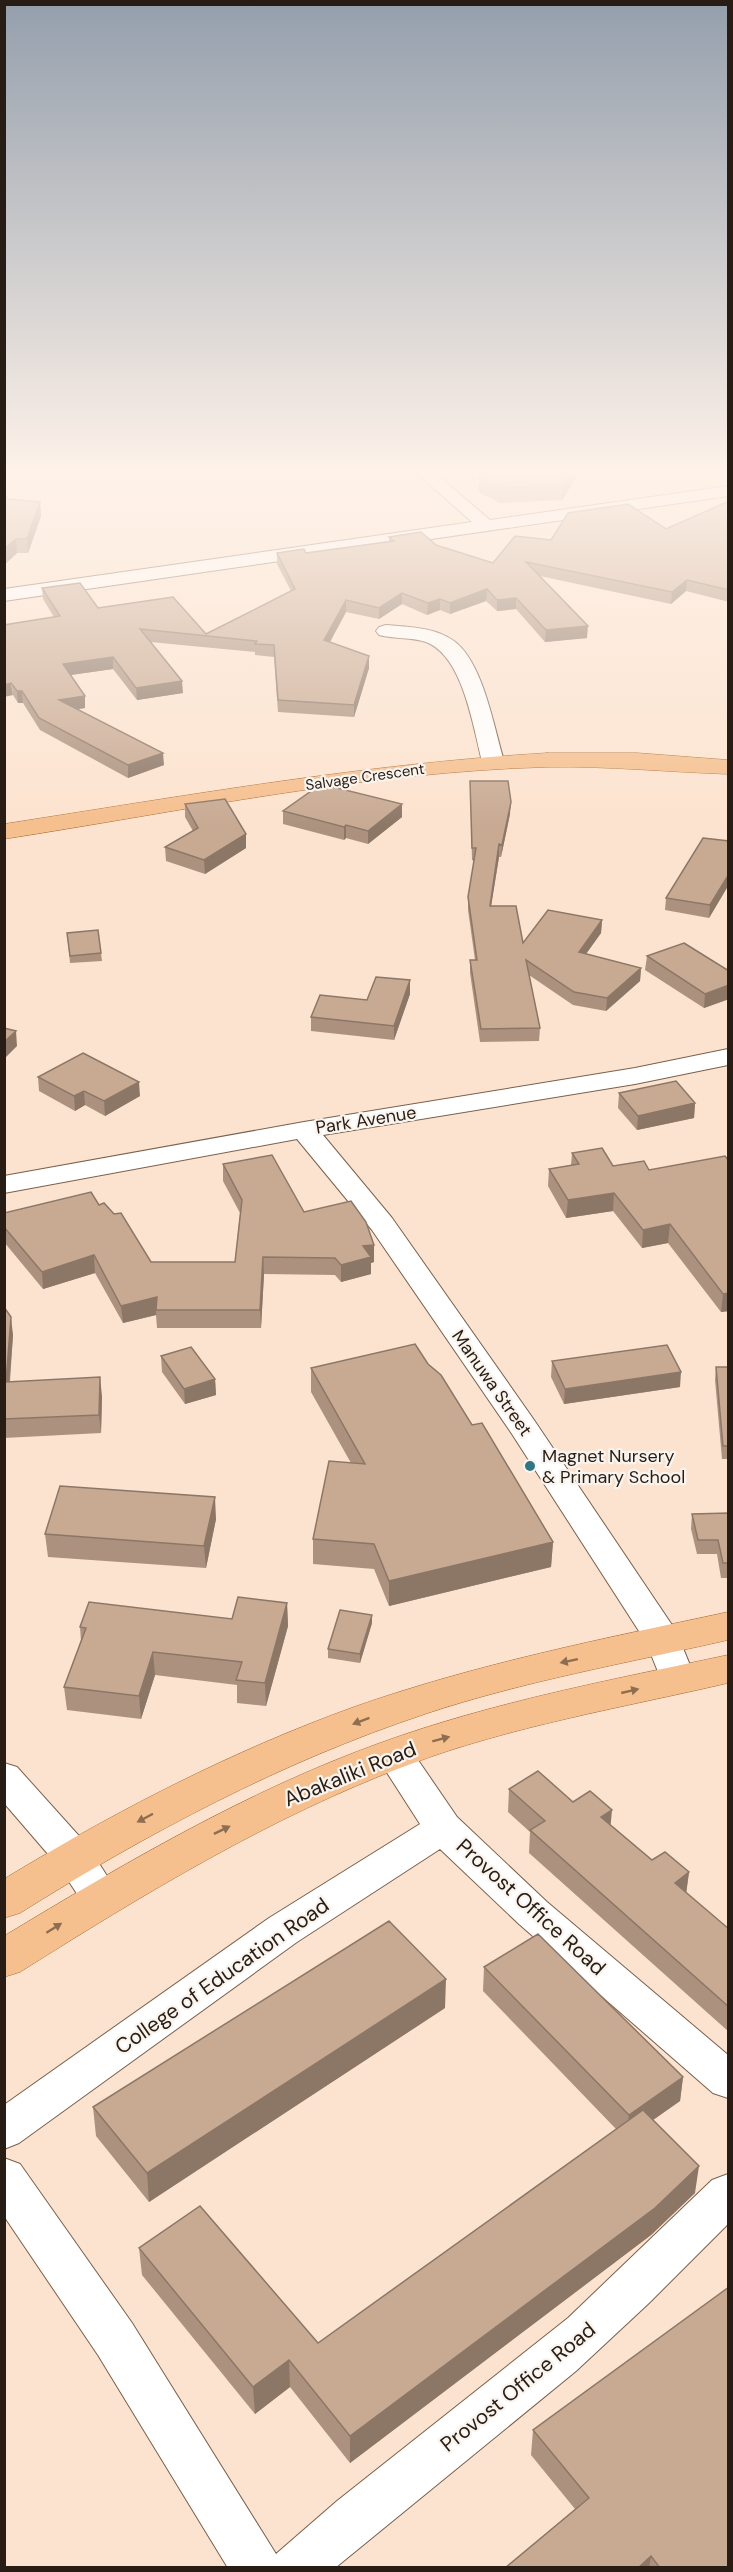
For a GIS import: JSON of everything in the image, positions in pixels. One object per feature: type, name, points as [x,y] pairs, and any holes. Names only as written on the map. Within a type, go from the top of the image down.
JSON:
[{"type":"main road","name":"Salvage Crescent","points":[[4,832],[297,786],[493,761],[631,759],[729,767]]},
{"type":"main road","points":[[4,1901],[74,1857],[215,1782],[369,1718],[520,1672],[729,1626]]},
{"type":"main road","name":"Abakaliki Road","points":[[4,1959],[101,1898],[206,1838],[334,1778],[394,1754],[537,1713],[729,1669]]},
{"type":"street","points":[[4,594],[46,588]]},
{"type":"street","points":[[386,631],[425,635],[448,645],[455,652],[477,706],[493,761]]},
{"type":"street","name":"Park Avenue","points":[[4,1185],[304,1130],[635,1076],[729,1057]]},
{"type":"street","name":"Manuwa Street","points":[[304,1130],[382,1224],[523,1427],[663,1640],[678,1680]]},
{"type":"street","name":"Provost Office Road","points":[[394,1754],[442,1828],[534,1912],[729,2080]]},
{"type":"street","points":[[4,1778],[74,1857],[101,1898]]},
{"type":"street","name":"College of Education Road","points":[[4,2130],[283,1930],[442,1828]]},
{"type":"street","points":[[4,2178],[115,2339],[256,2568]]},
{"type":"street","name":"Provost Office Road","points":[[296,2568],[356,2515],[507,2399],[597,2323],[729,2194]]},
{"type":"building","points":[[42,588],[84,588],[98,608],[173,597],[206,634],[295,589],[551,588],[588,626],[546,630],[516,598],[497,600],[487,589],[450,603],[440,599],[428,603],[402,593],[379,608],[346,600],[324,640],[369,656],[354,705],[278,700],[274,645],[255,644],[257,641],[140,629],[182,681],[136,688],[113,657],[63,664],[85,696],[59,700],[163,753],[128,765],[39,718],[22,691],[17,691],[11,683],[4,685],[4,625],[60,616]]},
{"type":"building","points":[[653,588],[677,588],[672,592]]},
{"type":"building","points":[[470,781],[508,781],[511,802],[502,845],[499,844],[490,906],[516,906],[523,943],[548,910],[602,920],[579,952],[641,968],[607,998],[574,992],[526,960],[540,1028],[481,1029],[470,960],[477,960],[468,897],[476,848],[472,848]]},
{"type":"building","points":[[321,784],[402,804],[368,831],[283,811]]},
{"type":"building","points":[[225,799],[246,834],[204,860],[165,847],[198,828],[185,804]]},
{"type":"building","points":[[703,838],[729,841],[729,874],[710,905],[666,898]]},
{"type":"building","points":[[98,930],[101,953],[70,956],[67,933]]},
{"type":"building","points":[[684,943],[729,971],[729,985],[705,994],[647,956]]},
{"type":"building","points":[[376,977],[410,980],[394,1026],[311,1017],[320,995],[367,1000]]},
{"type":"building","points":[[4,1028],[16,1031],[4,1042]]},
{"type":"building","points":[[83,1053],[139,1082],[104,1101],[84,1091],[74,1096],[38,1077]]},
{"type":"building","points":[[676,1081],[695,1103],[638,1116],[619,1093]]},
{"type":"building","points":[[602,1148],[613,1166],[644,1161],[649,1170],[725,1156],[729,1161],[729,1293],[723,1294],[670,1224],[643,1230],[614,1193],[568,1200],[549,1169],[579,1164],[572,1153]]},
{"type":"building","points":[[272,1155],[304,1212],[351,1201],[366,1222],[374,1245],[363,1246],[371,1257],[341,1265],[335,1258],[263,1257],[260,1310],[156,1310],[157,1297],[121,1306],[94,1255],[42,1272],[4,1227],[4,1213],[91,1192],[99,1205],[104,1203],[114,1214],[121,1213],[151,1262],[235,1262],[242,1200],[223,1164]]},
{"type":"building","points":[[4,1307],[11,1317],[6,1382],[100,1377],[99,1415],[4,1419]]},
{"type":"building","points":[[415,1344],[428,1364],[441,1375],[472,1425],[482,1423],[553,1542],[389,1581],[374,1544],[313,1539],[329,1461],[365,1464],[311,1368]]},
{"type":"building","points":[[667,1345],[681,1372],[565,1389],[552,1361]]},
{"type":"building","points":[[191,1347],[215,1379],[184,1389],[161,1356]]},
{"type":"building","points":[[716,1367],[729,1367],[729,1446],[723,1446]]},
{"type":"building","points":[[60,1486],[215,1497],[204,1546],[45,1534]]},
{"type":"building","points":[[729,1513],[729,1563],[723,1563],[718,1540],[698,1540],[692,1514]]},
{"type":"building","points":[[238,1597],[287,1603],[265,1683],[236,1680],[242,1662],[153,1652],[139,1696],[64,1687],[86,1628],[80,1627],[89,1602],[232,1619]]},
{"type":"building","points":[[340,1610],[372,1615],[360,1654],[328,1649]]},
{"type":"building","points":[[538,1771],[573,1802],[590,1791],[612,1810],[601,1817],[652,1860],[665,1852],[689,1872],[675,1883],[729,1929],[729,2007],[530,1830],[545,1821],[509,1789]]},
{"type":"building","points":[[389,1921],[446,1979],[147,2173],[93,2107]]},
{"type":"building","points":[[538,1934],[683,2077],[629,2115],[484,1967]]},
{"type":"building","points":[[643,2110],[699,2166],[655,2208],[350,2436],[289,2360],[253,2387],[139,2248],[200,2206],[318,2343]]},
{"type":"building","points":[[729,2287],[729,2568],[660,2568],[651,2556],[638,2568],[505,2568],[589,2498],[533,2430]]},
{"type":"place","name":"Magnet Nursery & Primary School","points":[[530,1466]]}]
